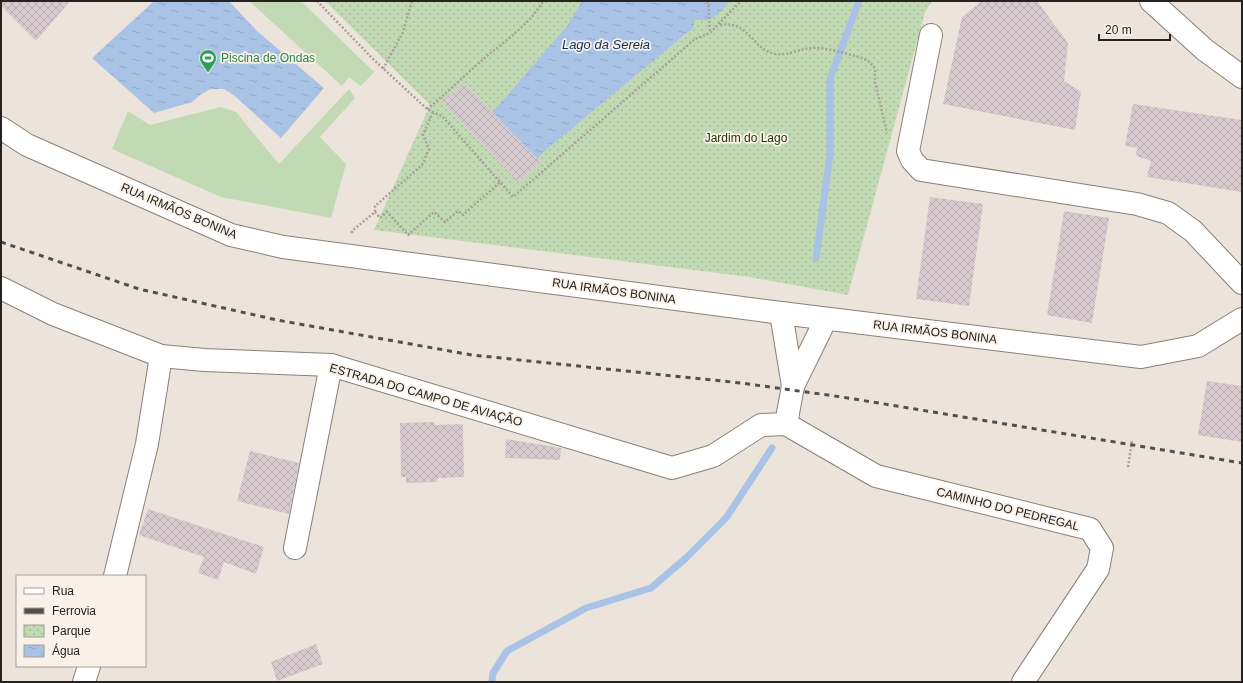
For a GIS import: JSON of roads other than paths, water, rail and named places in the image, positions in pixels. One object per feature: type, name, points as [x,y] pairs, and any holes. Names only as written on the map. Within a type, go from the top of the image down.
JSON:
[{"type":"street","points":[[1151,1],[1205,50],[1242,77]]},
{"type":"street","points":[[932,35],[908,151],[912,160],[921,170],[1137,204],[1168,213],[1193,231],[1242,283]]},
{"type":"street","name":"RUA IRMÃOS BONINA","points":[[1,128],[26,145],[231,235],[283,247],[826,319],[1141,357],[1198,346],[1242,319]]},
{"type":"street","name":"ESTRADA DO CAMPO DE AVIAÇÃO","points":[[1,288],[53,314],[161,356],[204,360],[331,365],[672,468],[713,456],[761,425],[786,424]]},
{"type":"street","points":[[781,313],[793,386]]},
{"type":"street","points":[[786,424],[793,386],[826,319]]},
{"type":"street","points":[[115,575],[147,444],[161,356]]},
{"type":"street","points":[[295,548],[331,365]]},
{"type":"street","name":"CAMINHO DO PEDREGAL","points":[[786,424],[876,476],[1090,529],[1102,548],[1098,568],[1023,682]]},
{"type":"street","points":[[84,682],[89,667]]},
{"type":"water","name":"Piscina de Ondas","points":[[154,1],[229,1],[257,31],[324,88],[281,138],[236,97],[224,89],[210,89],[192,102],[154,113],[92,58]]},
{"type":"water","name":"Lago da Sereia","points":[[582,1],[730,1],[711,19],[694,20],[694,27],[547,149],[517,179],[471,131],[499,105],[567,26]]},
{"type":"waterway","points":[[816,258],[830,155],[830,79],[859,1]]},
{"type":"waterway","points":[[492,682],[493,673],[507,651],[586,608],[651,588],[686,558],[726,518],[772,448]]},
{"type":"railway","points":[[1,242],[139,289],[277,320],[472,355],[741,383],[842,397],[1242,463]]},
{"type":"place","name":"Piscina de Ondas","points":[[208,73]]},
{"type":"park label","name":"Jardim do Lago","points":[[746,138]]}]
